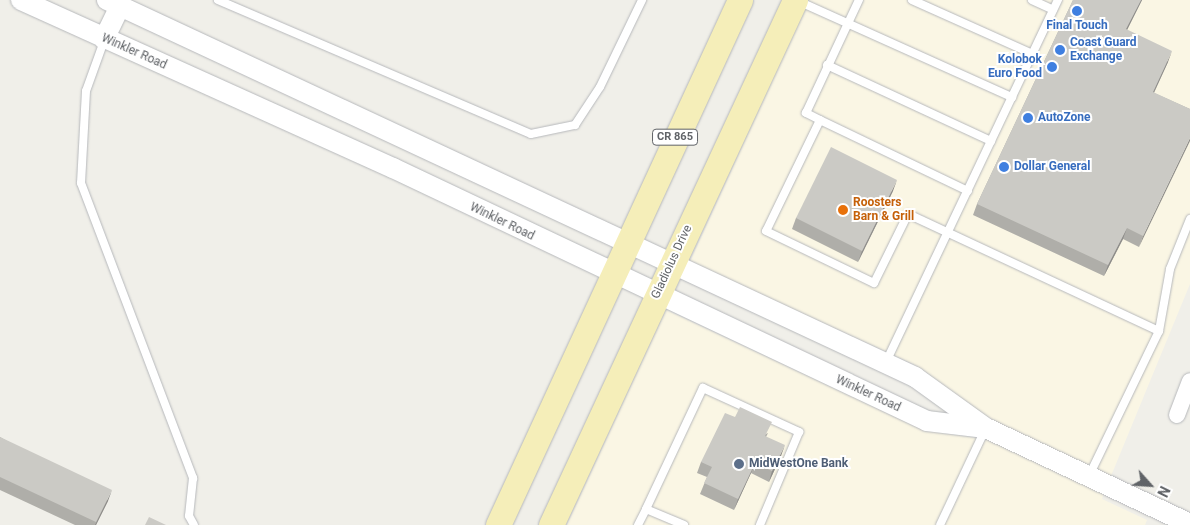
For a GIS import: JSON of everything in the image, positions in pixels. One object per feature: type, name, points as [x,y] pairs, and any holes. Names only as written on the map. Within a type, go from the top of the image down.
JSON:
[{"type":"main road","name":"CR 865","points":[[498,525],[611,274],[740,0]]},
{"type":"main road","name":"Gladiolus Drive","points":[[551,525],[656,295],[796,0]]},
{"type":"street","name":"Winkler Road","points":[[21,0],[393,168],[611,274],[927,421],[986,428]]},
{"type":"street","name":"Winkler Road","points":[[118,2],[915,377],[986,428],[1190,524]]},
{"type":"street","points":[[104,39],[118,2]]},
{"type":"street","points":[[1177,415],[1190,381]]},
{"type":"lane","points":[[218,0],[530,134],[575,124],[600,87],[642,0]]},
{"type":"lane","points":[[796,0],[1012,97]]},
{"type":"lane","points":[[859,0],[806,113],[968,191]]},
{"type":"lane","points":[[912,0],[1033,54]]},
{"type":"lane","points":[[1032,0],[1054,10]]},
{"type":"lane","points":[[885,364],[1058,0]]},
{"type":"lane","points":[[104,39],[86,91],[81,183],[193,478],[189,516],[194,525]]},
{"type":"lane","points":[[827,65],[991,141]]},
{"type":"lane","points":[[820,120],[766,231],[874,283],[908,214],[1159,330]]},
{"type":"lane","points":[[1088,476],[1159,330],[1170,269],[1190,220]]},
{"type":"lane","points":[[638,525],[703,388],[799,432],[760,525]]},
{"type":"lane","points":[[940,525],[986,428]]},
{"type":"lane","points":[[646,508],[684,525]]},
{"type":"shaded area","points":[[809,0],[1190,0],[1190,284],[1111,476],[989,419],[913,364],[690,262]]},
{"type":"shaded area","points":[[666,310],[923,430],[989,440],[1104,493],[1102,499],[1147,520],[1145,525],[567,525]]},
{"type":"building","points":[[1073,0],[1141,0],[1126,29],[1172,51],[1153,92],[1190,109],[1190,138],[1143,236],[1127,228],[1108,265],[977,204]]},
{"type":"building","name":"Roosters Barn & Grill","points":[[831,147],[897,180],[862,251],[796,218]]},
{"type":"building","name":"MidWestOne Bank","points":[[740,407],[772,422],[765,436],[785,445],[772,471],[755,463],[738,499],[704,483],[712,467],[701,462],[725,413],[735,417]]},
{"type":"building","points":[[0,437],[112,490],[96,522],[0,477]]},
{"type":"building","points":[[149,517],[166,525],[145,525]]},
{"type":"place","name":"Final Touch","points":[[1077,11]]},
{"type":"place","name":"Coast Guard Exchange","points":[[1060,50]]},
{"type":"place","name":"Kolobok Euro Food","points":[[1052,67]]},
{"type":"place","name":"AutoZone","points":[[1028,118]]},
{"type":"place","name":"Dollar General","points":[[1004,167]]},
{"type":"place","name":"Roosters Barn & Grill","points":[[843,210]]},
{"type":"place","name":"MidWestOne Bank","points":[[739,464]]}]
